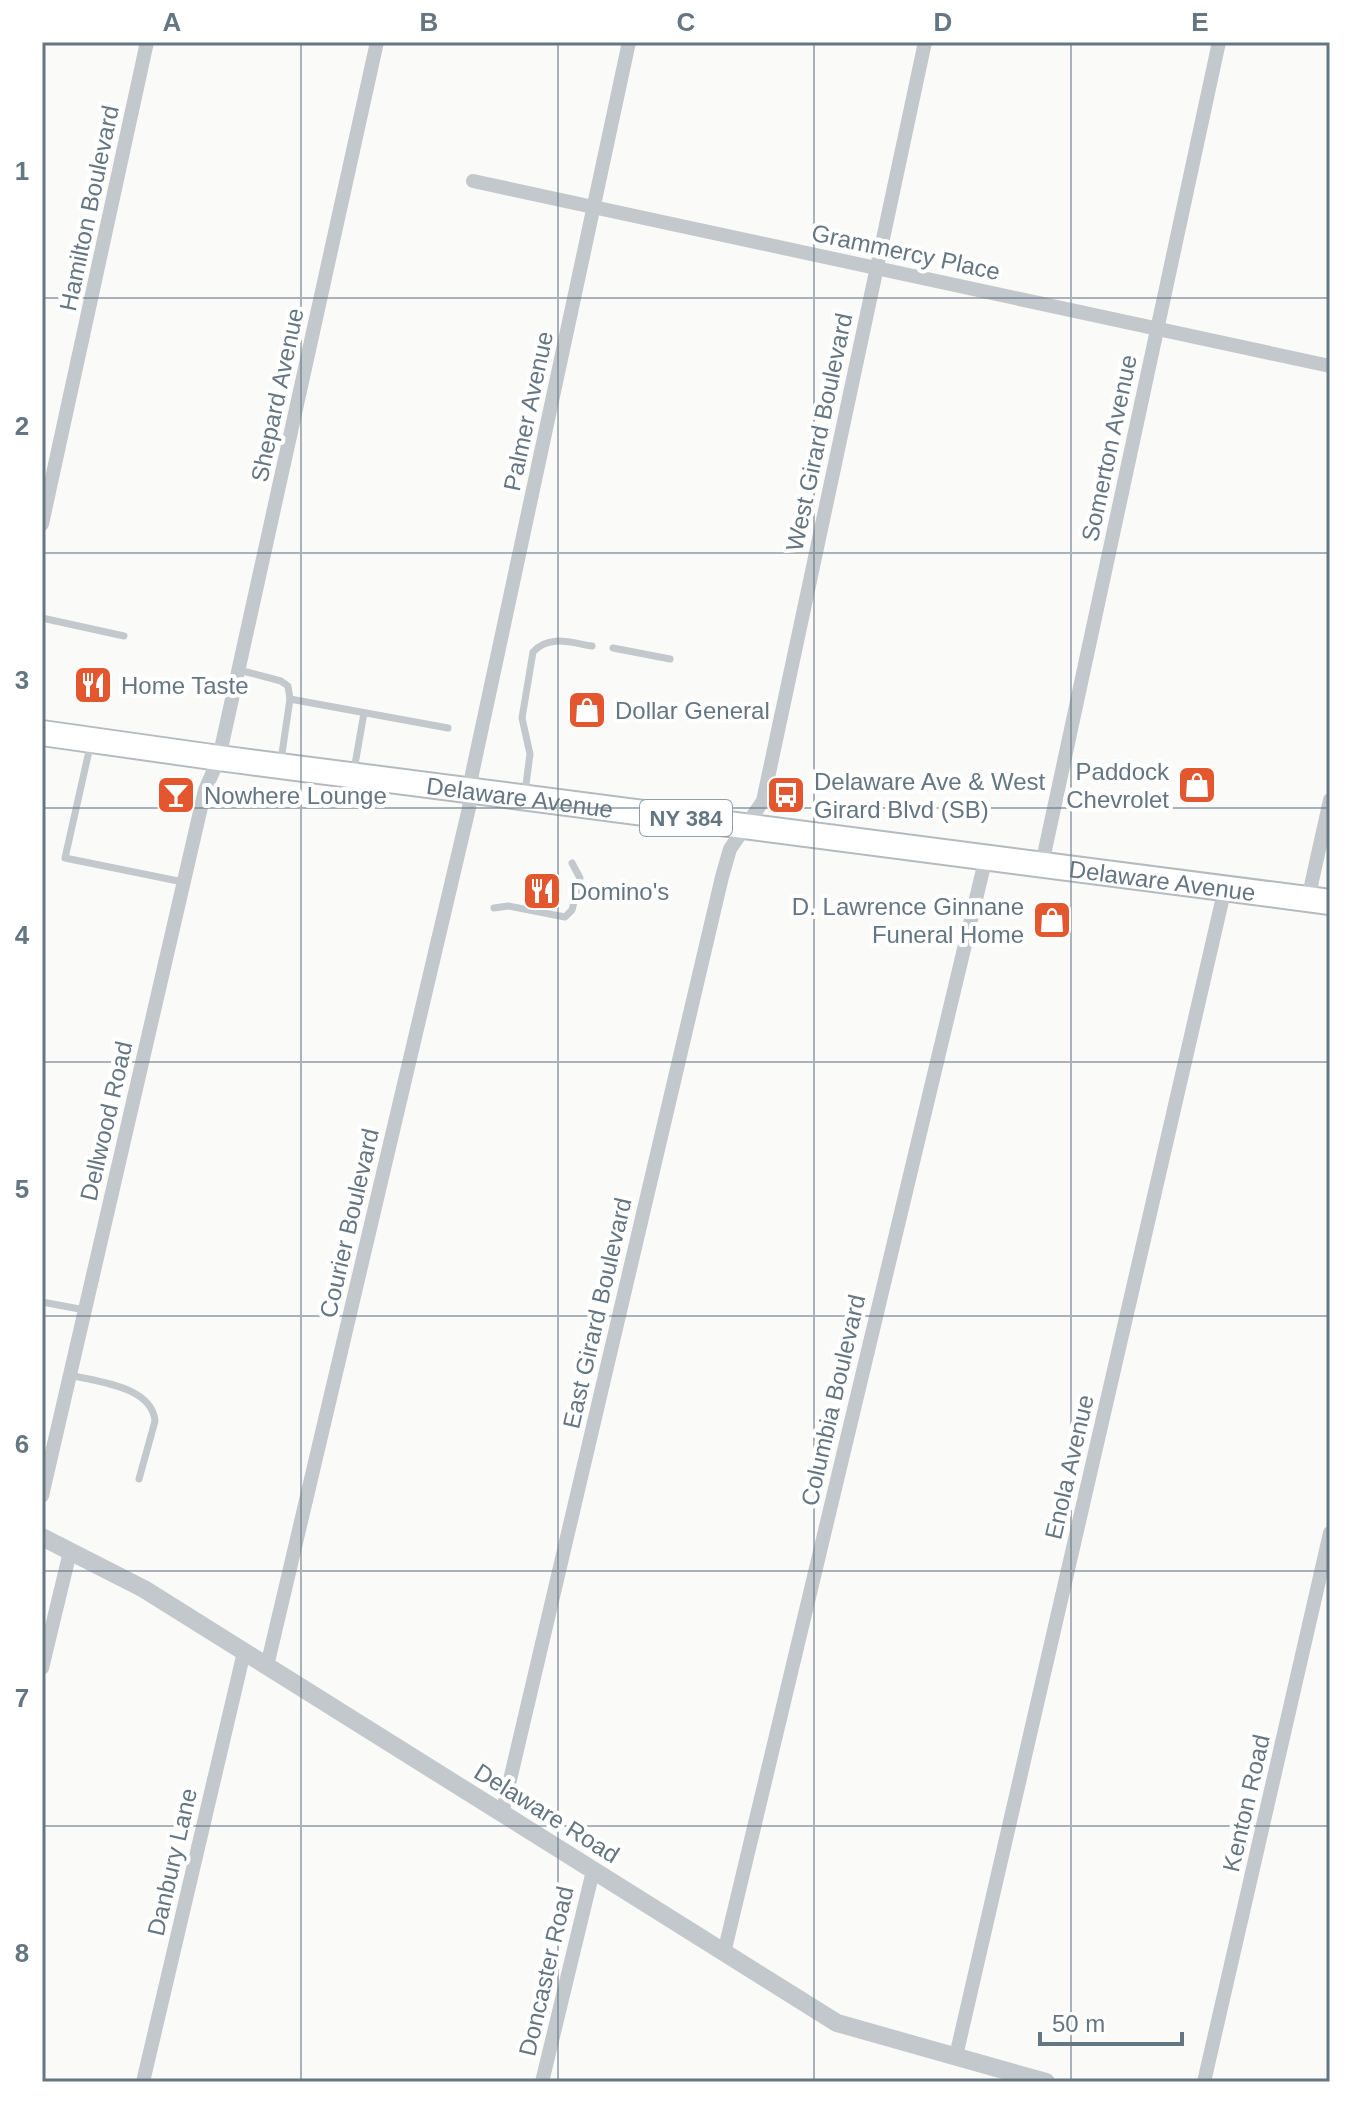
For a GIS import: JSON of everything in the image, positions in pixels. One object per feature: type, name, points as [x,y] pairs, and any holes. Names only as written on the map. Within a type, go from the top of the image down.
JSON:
[{"type":"main road","name":"Delaware Avenue","points":[[42,733],[1319,901]]},
{"type":"street","name":"Hamilton Boulevard","points":[[42,524],[147,42]]},
{"type":"street","name":"Shepard Avenue","points":[[219,758],[377,42]]},
{"type":"street","name":"Palmer Avenue","points":[[471,790],[629,42]]},
{"type":"street","name":"West Girard Boulevard","points":[[746,826],[763,801],[925,42]]},
{"type":"street","name":"Somerton Avenue","points":[[1042,864],[1219,42]]},
{"type":"street","name":"Grammercy Place","points":[[473,181],[1330,366]]},
{"type":"street","name":"Dellwood Road","points":[[42,1496],[205,790],[219,758]]},
{"type":"street","name":"Courier Boulevard","points":[[267,1666],[449,898],[471,790]]},
{"type":"street","points":[[1319,901],[1330,800]]},
{"type":"street","name":"East Girard Boulevard","points":[[502,1814],[722,877],[730,849],[746,826]]},
{"type":"street","name":"Columbia Boulevard","points":[[724,1953],[986,857]]},
{"type":"street","name":"Enola Avenue","points":[[956,2056],[1225,888]]},
{"type":"street","name":"Kenton Road","points":[[1204,2082],[1330,1533]]},
{"type":"street","name":"Delaware Road","points":[[42,1537],[144,1589],[837,2023],[1046,2082]]},
{"type":"street","points":[[42,1668],[70,1552]]},
{"type":"street","name":"Danbury Lane","points":[[143,2082],[244,1652]]},
{"type":"street","name":"Doncaster Road","points":[[542,2082],[593,1871]]},
{"type":"lane","points":[[42,618],[124,636]]},
{"type":"lane","points":[[525,797],[530,754],[522,718],[533,652],[539,645],[553,640],[592,646]]},
{"type":"lane","points":[[613,648],[670,659]]},
{"type":"lane","points":[[239,670],[281,681],[288,686],[290,699],[280,766]]},
{"type":"lane","points":[[290,699],[448,728]]},
{"type":"lane","points":[[353,775],[364,713]]},
{"type":"lane","points":[[92,740],[65,858],[184,882]]},
{"type":"lane","points":[[494,908],[508,906],[565,917],[572,910],[580,878],[572,863]]},
{"type":"lane","points":[[42,1302],[85,1310]]},
{"type":"lane","points":[[70,1375],[138,1394],[154,1412],[155,1421],[139,1479]]},
{"type":"place","name":"Home Taste","points":[[93,685]]},
{"type":"place","name":"Dollar General","points":[[587,710]]},
{"type":"place","name":"Paddock Chevrolet","points":[[1197,785]]},
{"type":"place","name":"Nowhere Lounge","points":[[176,795]]},
{"type":"place","name":"Delaware Ave & West Girard Blvd (SB)","points":[[786,795]]},
{"type":"place","name":"Domino's","points":[[542,891]]},
{"type":"place","name":"D. Lawrence Ginnane Funeral Home","points":[[1052,920]]}]
